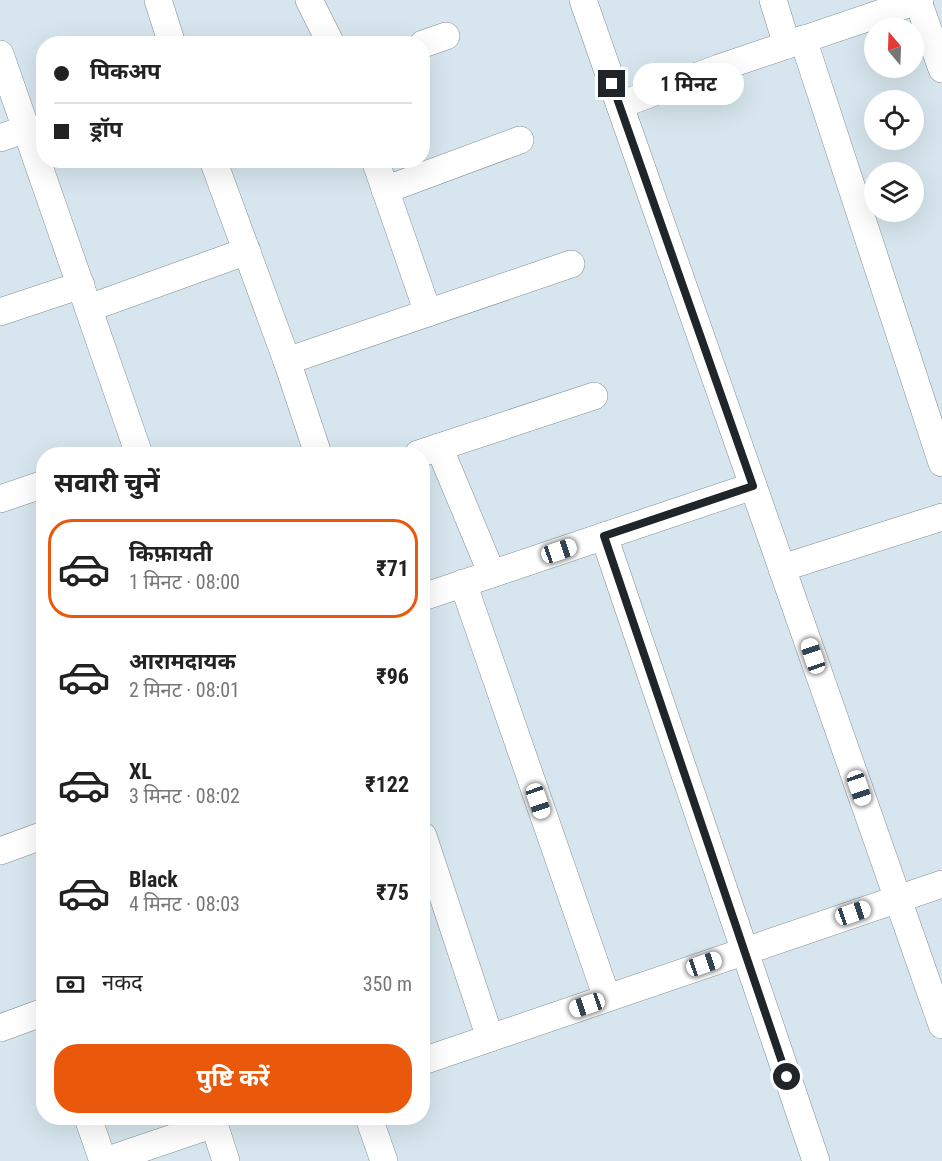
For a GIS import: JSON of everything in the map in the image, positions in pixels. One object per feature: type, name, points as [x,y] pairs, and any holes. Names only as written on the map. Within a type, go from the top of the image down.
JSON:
[{"type":"street","points":[[158,0],[169,36]]},
{"type":"street","points":[[309,0],[327,36]]},
{"type":"street","points":[[583,0],[942,1025]]},
{"type":"street","points":[[773,0],[795,42],[942,463]]},
{"type":"street","points":[[620,105],[919,0],[942,69]]},
{"type":"street","points":[[0,54],[36,157]]},
{"type":"street","points":[[0,138],[26,129]]},
{"type":"street","points":[[385,190],[520,140]]},
{"type":"street","points":[[40,168],[85,296],[132,447]]},
{"type":"street","points":[[216,168],[287,361],[316,447]]},
{"type":"street","points":[[378,168],[428,313]]},
{"type":"street","points":[[0,312],[85,296],[247,251]]},
{"type":"street","points":[[287,361],[571,264]]},
{"type":"street","points":[[430,451],[594,396]]},
{"type":"street","points":[[430,453],[492,574]]},
{"type":"street","points":[[430,595],[753,486]]},
{"type":"street","points":[[0,499],[36,487]]},
{"type":"street","points":[[782,568],[942,518]]},
{"type":"street","points":[[604,536],[816,1161]]},
{"type":"street","points":[[463,583],[607,998]]},
{"type":"street","points":[[0,851],[36,838]]},
{"type":"street","points":[[430,857],[490,1038]]},
{"type":"street","points":[[430,1059],[942,884]]},
{"type":"street","points":[[0,1028],[36,1015]]},
{"type":"street","points":[[91,1125],[104,1161],[202,1125]]},
{"type":"street","points":[[214,1125],[226,1161]]},
{"type":"street","points":[[371,1125],[384,1161]]},
{"type":"route","points":[[612,84],[753,486],[604,536],[787,1077]]}]
